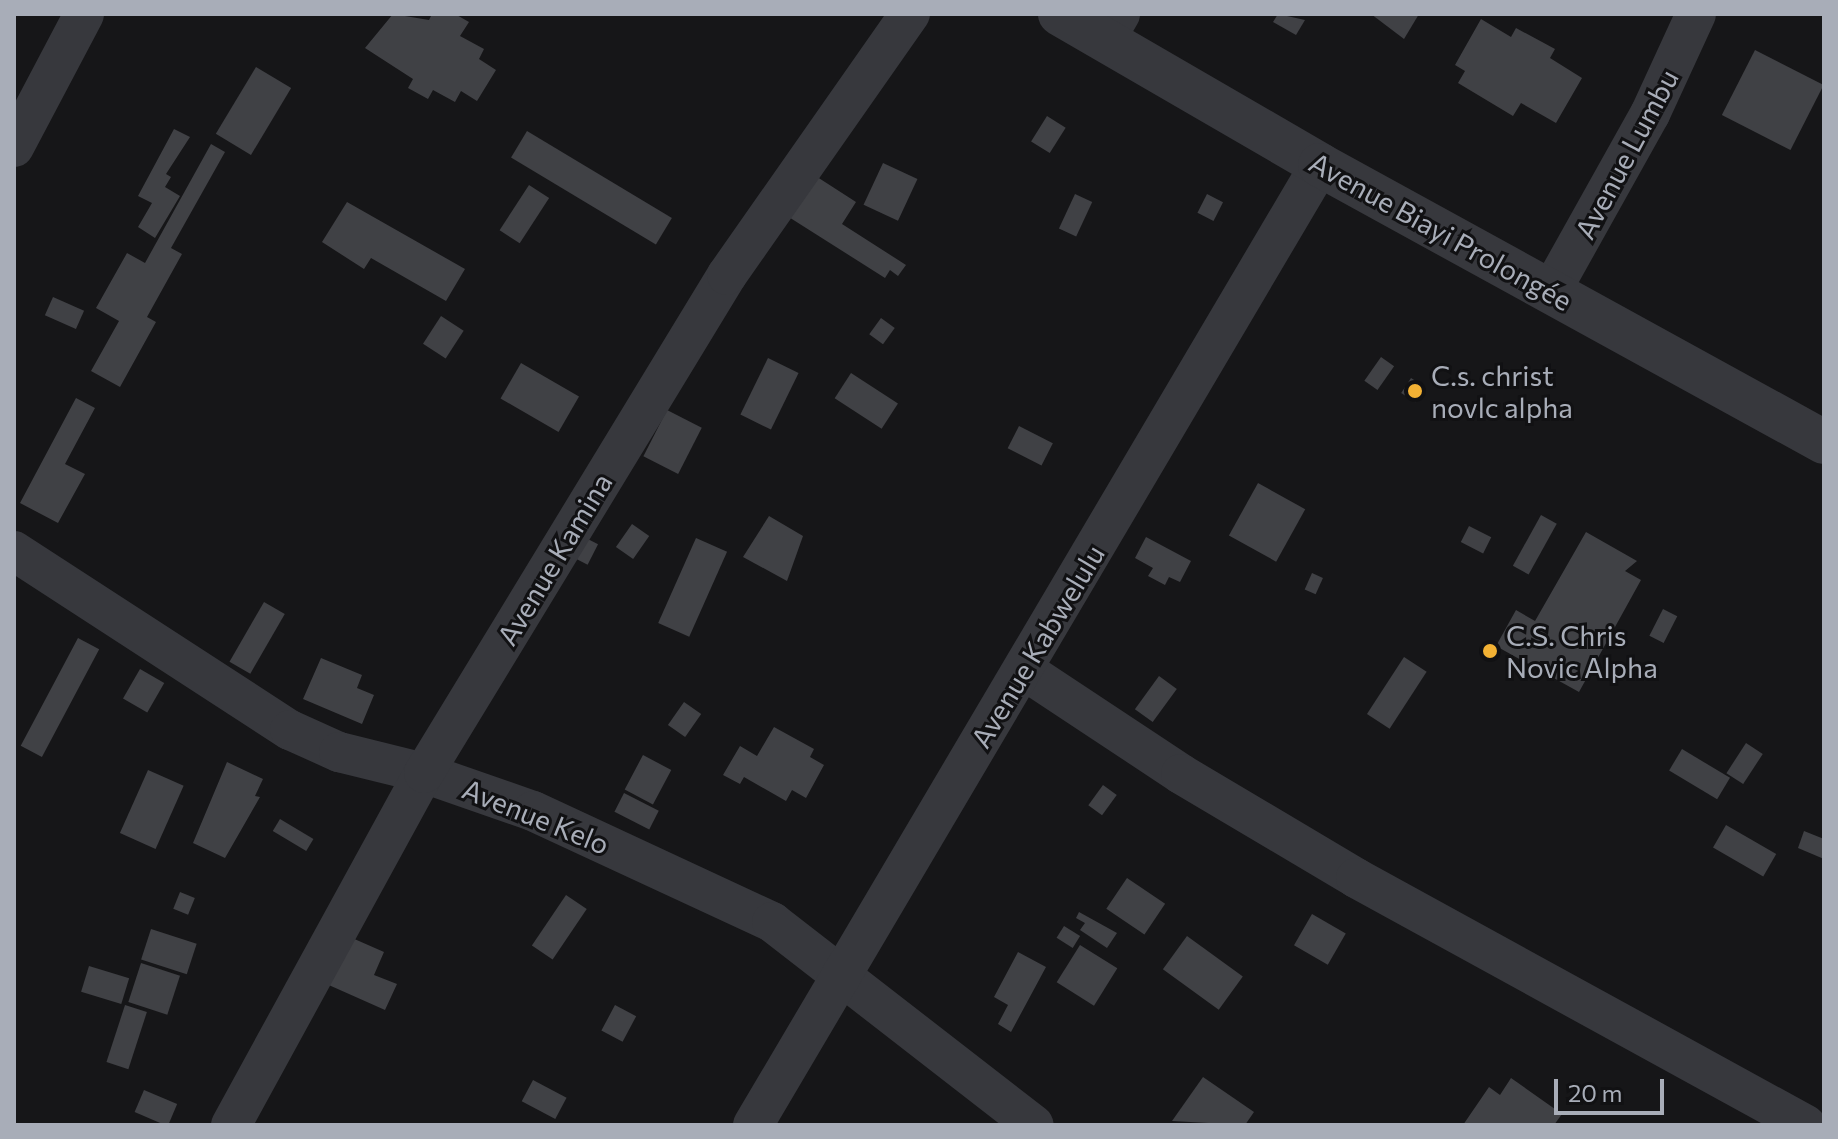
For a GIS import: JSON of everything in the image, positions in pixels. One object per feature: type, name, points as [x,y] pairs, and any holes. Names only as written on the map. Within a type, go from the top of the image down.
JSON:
[{"type":"street","points":[[14,147],[84,14]]},
{"type":"street","name":"Avenue Kamina","points":[[231,1125],[424,773],[727,275],[910,14]]},
{"type":"street","name":"Avenue Biayi Prolongée","points":[[1060,14],[1112,27],[1320,165],[1824,442]]},
{"type":"street","name":"Avenue Lumbu","points":[[1551,291],[1650,114],[1696,14]]},
{"type":"street","name":"Avenue Kabwelulu","points":[[753,1125],[839,970],[1024,670],[1320,165]]},
{"type":"street","name":"Avenue Kelo","points":[[14,551],[290,730],[339,752],[424,773],[533,811],[772,922],[839,970],[1034,1125]]},
{"type":"street","points":[[1024,670],[1181,774],[1343,870],[1806,1125]]},
{"type":"building","points":[[393,14],[429,20],[432,14],[455,14],[469,22],[460,36],[484,49],[479,59],[496,70],[477,101],[461,91],[455,102],[433,90],[428,99],[408,88],[413,79],[365,48]]},
{"type":"building","points":[[1278,14],[1305,20],[1296,35],[1273,22]]},
{"type":"building","points":[[1371,14],[1419,14],[1404,39]]},
{"type":"building","points":[[1481,19],[1511,37],[1516,28],[1555,49],[1550,58],[1582,78],[1556,123],[1521,103],[1513,116],[1458,83],[1465,71],[1455,65]]},
{"type":"building","points":[[1755,50],[1824,85],[1790,150],[1722,115]]},
{"type":"building","points":[[256,67],[291,88],[251,155],[216,134]]},
{"type":"building","points":[[1047,116],[1066,128],[1050,153],[1031,141]]},
{"type":"building","points":[[174,129],[190,137],[166,174],[171,177],[165,187],[180,196],[155,238],[138,227],[152,203],[138,196]]},
{"type":"building","points":[[527,131],[672,218],[656,245],[511,158]]},
{"type":"building","points":[[211,144],[225,152],[171,248],[182,254],[147,317],[156,322],[120,387],[91,371],[119,321],[96,308],[127,253],[145,263]]},
{"type":"building","points":[[883,163],[917,179],[898,221],[864,205]]},
{"type":"building","points":[[811,173],[856,202],[842,224],[906,265],[898,276],[890,270],[885,278],[784,214]]},
{"type":"building","points":[[529,185],[549,198],[520,243],[500,230]]},
{"type":"building","points":[[1075,194],[1092,202],[1076,236],[1059,228]]},
{"type":"building","points":[[1207,194],[1223,202],[1214,221],[1197,213]]},
{"type":"building","points":[[347,202],[465,269],[446,301],[371,258],[364,269],[322,242]]},
{"type":"building","points":[[53,297],[84,311],[76,329],[45,315]]},
{"type":"building","points":[[441,316],[464,331],[446,358],[423,344]]},
{"type":"building","points":[[881,318],[895,328],[883,344],[869,334]]},
{"type":"building","points":[[1381,357],[1394,366],[1377,390],[1364,381]]},
{"type":"building","points":[[768,358],[799,373],[771,430],[740,415]]},
{"type":"building","points":[[521,363],[579,396],[559,432],[500,399]]},
{"type":"building","points":[[851,373],[898,403],[882,429],[835,398]]},
{"type":"building","points":[[1411,378],[1425,387],[1415,402],[1401,393]]},
{"type":"building","points":[[76,398],[95,408],[65,464],[85,474],[58,523],[20,503]]},
{"type":"building","points":[[667,410],[702,428],[678,474],[643,456]]},
{"type":"building","points":[[1019,426],[1053,443],[1042,466],[1008,448]]},
{"type":"building","points":[[1258,483],[1305,509],[1276,562],[1229,535]]},
{"type":"building","points":[[1541,515],[1557,524],[1529,574],[1513,566]]},
{"type":"building","points":[[769,516],[803,536],[787,581],[743,557]]},
{"type":"building","points":[[632,524],[649,536],[633,559],[616,547]]},
{"type":"building","points":[[1469,526],[1491,537],[1483,553],[1461,542]]},
{"type":"building","points":[[1586,532],[1637,561],[1625,571],[1641,580],[1579,692],[1496,646],[1516,610],[1535,621]]},
{"type":"building","points":[[582,536],[598,544],[588,565],[572,556]]},
{"type":"building","points":[[1146,537],[1191,561],[1180,582],[1169,577],[1165,585],[1148,576],[1153,568],[1135,558]]},
{"type":"building","points":[[696,538],[727,552],[689,637],[658,623]]},
{"type":"building","points":[[1312,573],[1323,578],[1316,594],[1305,589]]},
{"type":"building","points":[[264,602],[285,614],[250,674],[230,662]]},
{"type":"building","points":[[1663,609],[1677,616],[1664,643],[1649,636]]},
{"type":"building","points":[[78,638],[99,649],[42,757],[21,746]]},
{"type":"building","points":[[1404,657],[1427,672],[1390,729],[1367,714]]},
{"type":"building","points":[[321,658],[362,675],[357,688],[374,695],[362,724],[303,699]]},
{"type":"building","points":[[140,669],[164,683],[147,712],[123,698]]},
{"type":"building","points":[[1159,676],[1177,689],[1153,722],[1135,709]]},
{"type":"building","points":[[684,702],[701,714],[685,737],[668,725]]},
{"type":"building","points":[[774,727],[814,749],[810,757],[824,765],[806,798],[792,790],[786,801],[744,777],[740,784],[723,775],[740,746],[757,756]]},
{"type":"building","points":[[1746,743],[1763,754],[1743,784],[1726,773]]},
{"type":"building","points":[[1682,749],[1730,778],[1717,799],[1669,770]]},
{"type":"building","points":[[643,755],[671,770],[653,804],[625,789]]},
{"type":"building","points":[[227,762],[263,779],[255,796],[260,797],[225,858],[193,843]]},
{"type":"building","points":[[148,770],[184,786],[156,849],[120,833]]},
{"type":"building","points":[[1103,785],[1117,795],[1102,815],[1088,805]]},
{"type":"building","points":[[624,793],[659,811],[649,829],[614,812]]},
{"type":"building","points":[[280,819],[313,839],[306,851],[273,831]]},
{"type":"building","points":[[1726,825],[1776,854],[1763,877],[1713,848]]},
{"type":"building","points":[[1804,831],[1824,839],[1824,859],[1798,848]]},
{"type":"building","points":[[1127,878],[1165,904],[1144,934],[1106,909]]},
{"type":"building","points":[[180,892],[195,898],[188,915],[173,909]]},
{"type":"building","points":[[566,895],[587,909],[553,960],[532,946]]},
{"type":"building","points":[[1079,912],[1117,933],[1107,948],[1080,930],[1085,923],[1076,918]]},
{"type":"building","points":[[1312,914],[1346,934],[1328,965],[1294,945]]},
{"type":"building","points":[[1064,926],[1080,936],[1073,948],[1057,938]]},
{"type":"building","points":[[151,929],[197,944],[187,974],[141,959]]},
{"type":"building","points":[[343,934],[384,952],[374,975],[397,984],[385,1010],[322,982]]},
{"type":"building","points":[[1187,936],[1243,977],[1219,1010],[1163,969]]},
{"type":"building","points":[[1080,945],[1117,968],[1094,1006],[1057,982]]},
{"type":"building","points":[[1018,952],[1046,967],[1011,1032],[998,1024],[1008,1005],[994,997]]},
{"type":"building","points":[[141,963],[180,976],[167,1015],[128,1002]]},
{"type":"building","points":[[89,966],[129,978],[121,1004],[81,992]]},
{"type":"building","points":[[125,1005],[147,1012],[128,1069],[106,1062]]},
{"type":"building","points":[[615,1005],[636,1016],[623,1042],[601,1031]]},
{"type":"building","points":[[1203,1077],[1254,1112],[1245,1125],[1172,1121]]},
{"type":"building","points":[[1511,1078],[1562,1114],[1554,1125],[1463,1125],[1489,1087],[1500,1095]]},
{"type":"building","points":[[533,1080],[567,1098],[555,1119],[522,1101]]},
{"type":"building","points":[[144,1090],[177,1104],[168,1125],[135,1112]]},
{"type":"place","name":"C.s. christ novlc alpha","points":[[1415,391]]},
{"type":"place","name":"C.S. Chris Novic Alpha","points":[[1490,651]]}]
